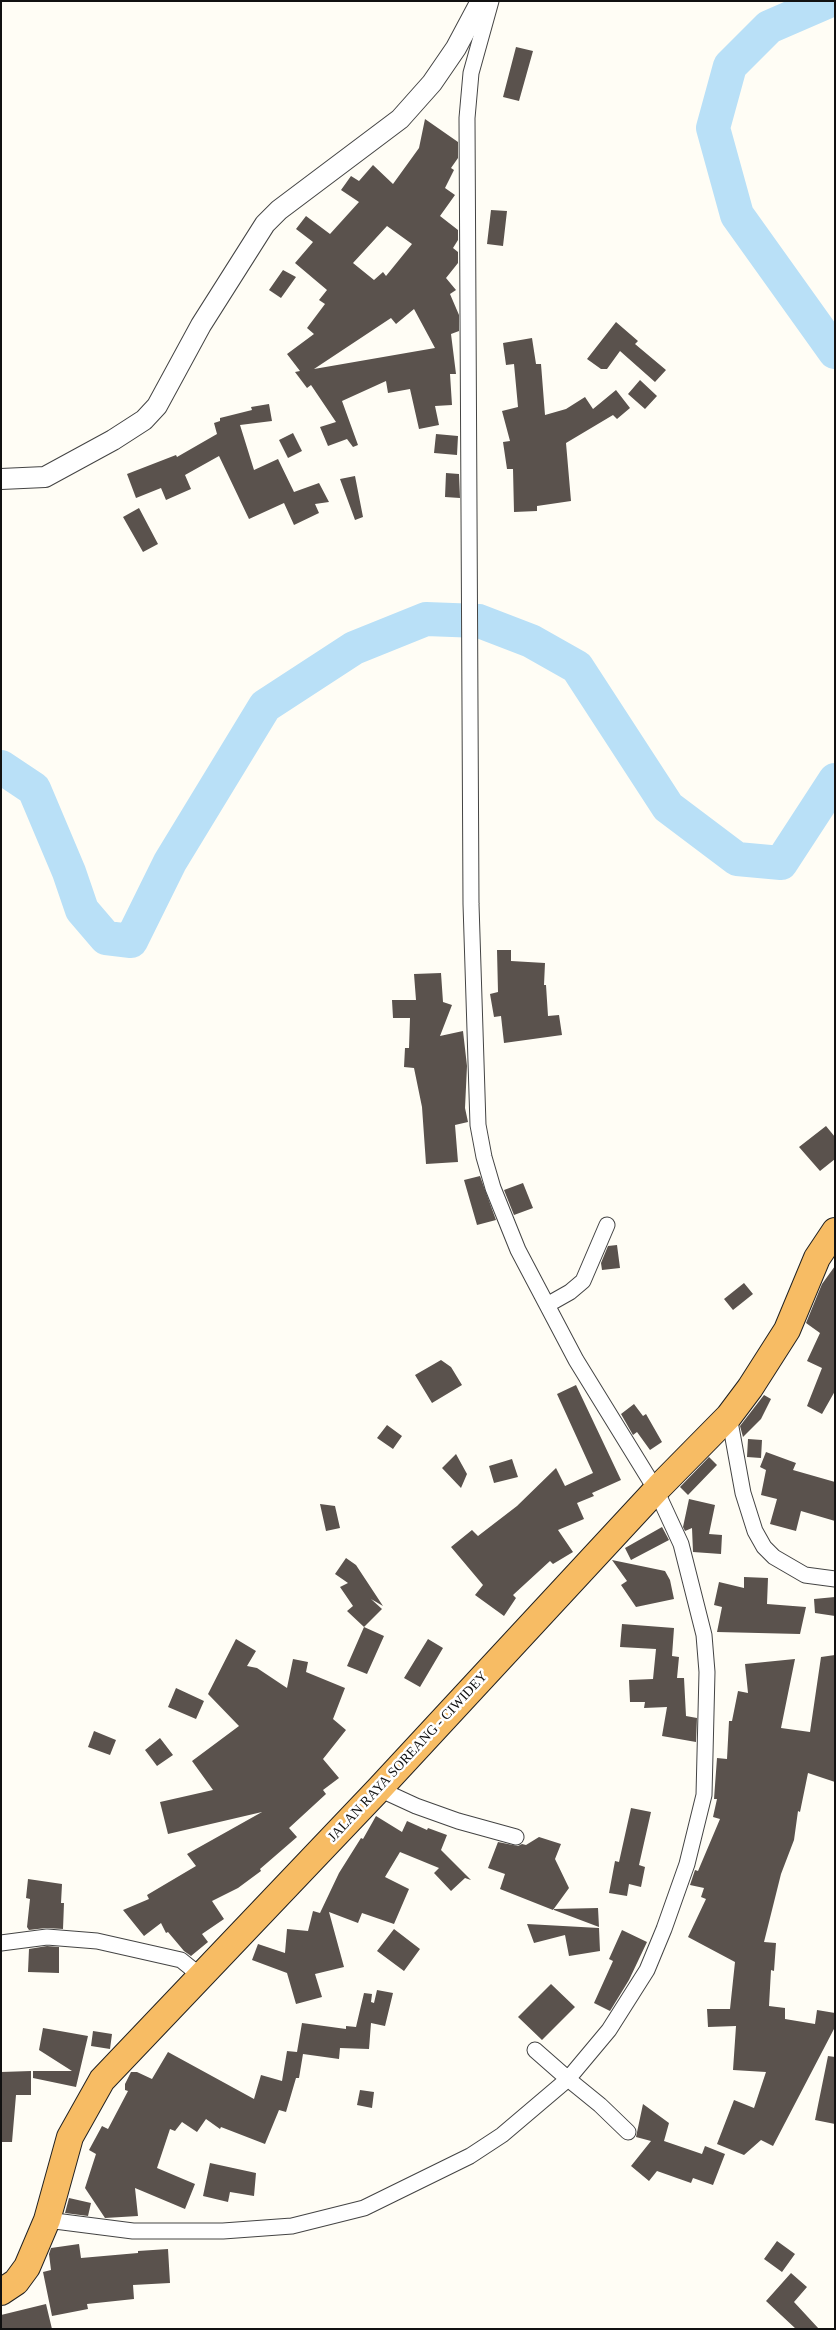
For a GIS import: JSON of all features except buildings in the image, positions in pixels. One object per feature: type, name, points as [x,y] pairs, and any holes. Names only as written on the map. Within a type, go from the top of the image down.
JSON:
[{"type":"highway","name":"JALAN RAYA SOREANG - CIWIDEY","points":[[1,2292],[16,2282],[27,2267],[47,2220],[70,2137],[102,2080],[379,1789],[656,1490],[729,1416],[750,1388],[787,1330],[817,1258],[835,1230]]},
{"type":"street","points":[[1,479],[45,476],[113,440],[144,420],[157,406],[200,325],[265,224],[279,210],[400,119],[432,83],[456,48],[481,1]]},
{"type":"street","points":[[47,2220],[133,2231],[223,2231],[292,2226],[364,2208],[470,2156],[502,2135],[568,2079],[609,2030],[647,1970],[664,1929],[687,1864],[704,1795],[707,1690],[704,1635],[681,1544],[656,1490],[576,1360],[518,1250],[503,1214],[484,1157],[479,1133],[471,904],[467,118],[471,73],[491,1]]},
{"type":"street","points":[[546,1305],[570,1292],[582,1280],[607,1225]]},
{"type":"street","points":[[729,1416],[743,1493],[755,1531],[764,1547],[774,1557],[805,1575],[835,1579]]},
{"type":"street","points":[[379,1789],[416,1806],[458,1821],[516,1837]]},
{"type":"street","points":[[1,1942],[47,1937],[97,1941],[181,1960],[202,1977]]},
{"type":"street","points":[[535,2050],[600,2105],[628,2132]]},
{"type":"waterway","points":[[829,1],[769,27],[730,66],[713,128],[737,215],[835,352]]},
{"type":"waterway","points":[[1,767],[34,789],[69,872],[82,910],[106,938],[131,941],[170,862],[265,706],[354,648],[426,619],[479,621],[531,641],[577,667],[668,807],[737,859],[781,863],[835,780]]}]
